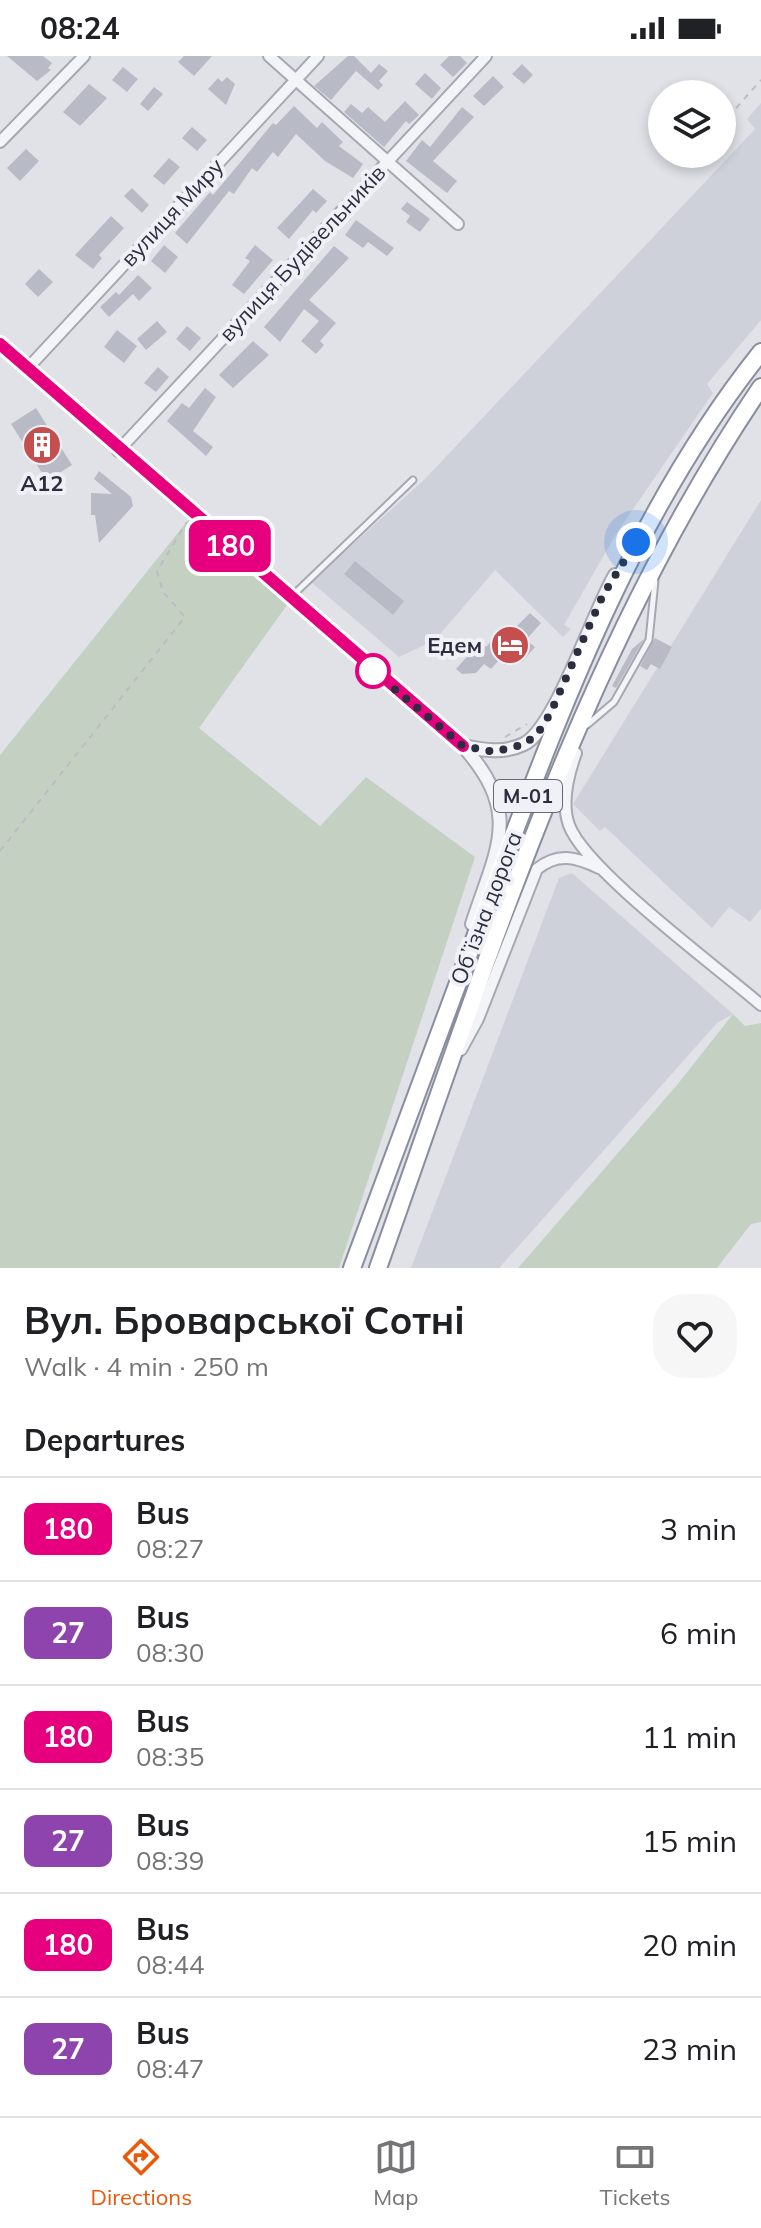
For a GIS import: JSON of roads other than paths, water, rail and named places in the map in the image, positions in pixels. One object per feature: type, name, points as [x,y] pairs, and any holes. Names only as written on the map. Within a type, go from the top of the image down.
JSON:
[{"type":"highway","name":"Обʼїзна дорога","points":[[352,1268],[553,730],[612,593],[652,515],[699,437],[761,352]]},
{"type":"highway","name":"Обʼїзна дорога","points":[[378,1268],[562,767],[591,697],[642,585],[718,450],[761,387]]},
{"type":"street","points":[[0,142],[84,56]]},
{"type":"street","points":[[269,56],[458,224]]},
{"type":"street","name":"вулиця Миру","points":[[27,369],[318,56]]},
{"type":"street","name":"вулиця Будівельників","points":[[118,451],[486,56]]},
{"type":"street","points":[[0,344],[118,451],[463,746],[490,781],[501,825],[423,1075]]},
{"type":"street","points":[[463,746],[494,752],[510,749],[538,733],[603,595],[652,515]]},
{"type":"street","points":[[591,697],[585,727],[570,771],[566,814],[573,834],[602,870],[761,1005]]},
{"type":"street","points":[[444,1084],[478,1019],[537,869],[546,861],[571,857],[602,870]]},
{"type":"lane","points":[[562,767],[585,727],[614,702],[649,640],[655,581],[696,504],[718,450]]},
{"type":"lane","points":[[290,598],[413,480]]},
{"type":"place","name":"А12","points":[[42,445]]},
{"type":"place","name":"Едем","points":[[510,645]]}]
